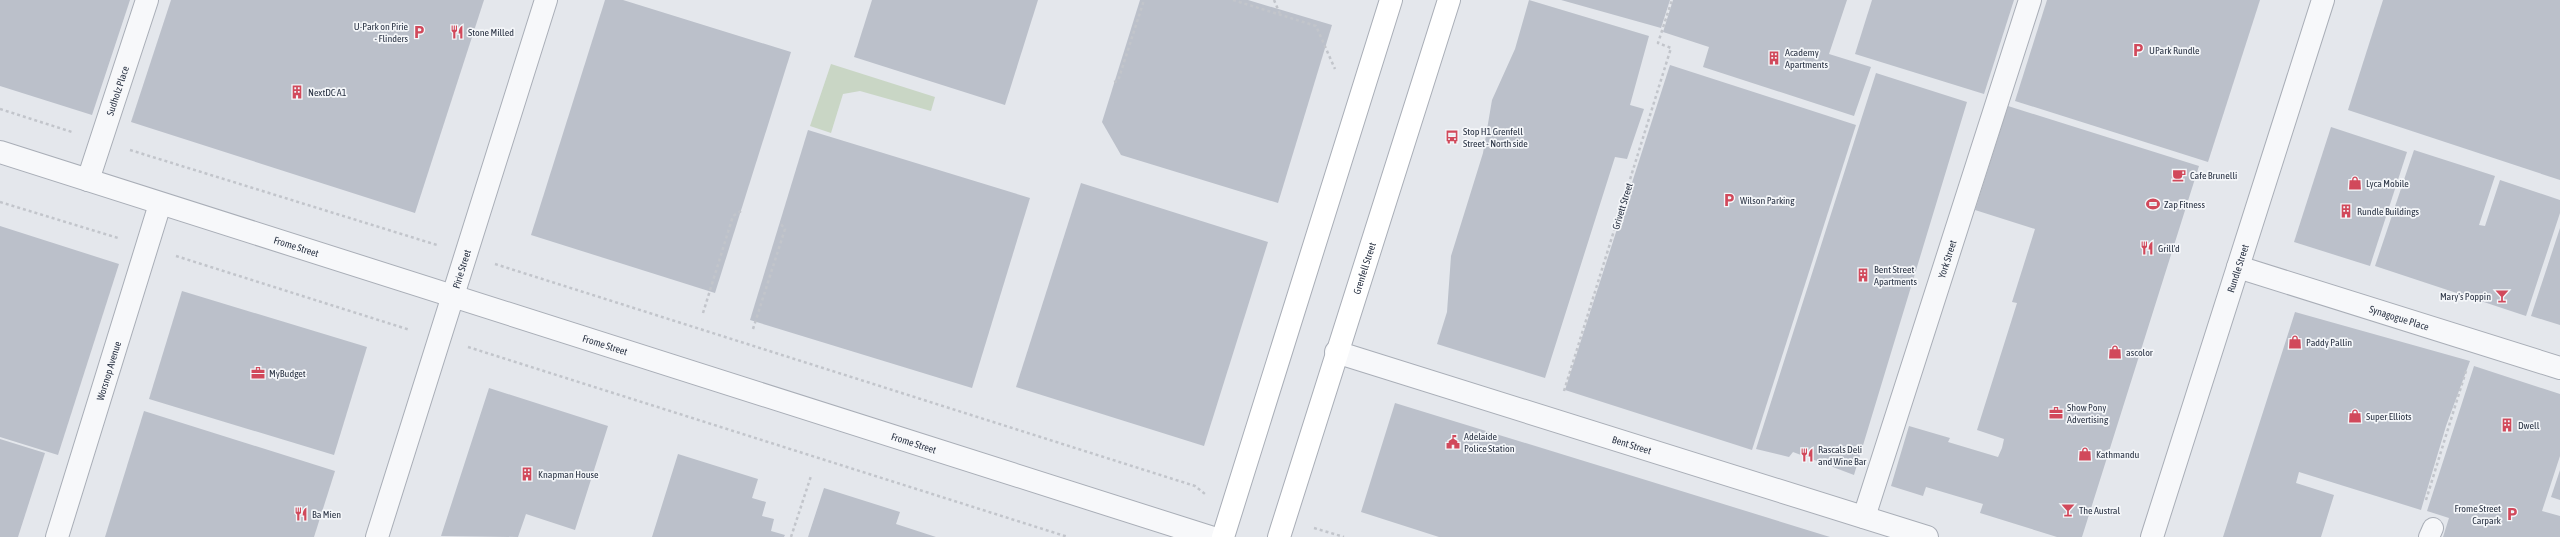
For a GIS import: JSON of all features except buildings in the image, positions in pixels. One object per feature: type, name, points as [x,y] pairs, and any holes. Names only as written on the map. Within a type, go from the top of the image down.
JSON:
[{"type":"main road","points":[[1223,537],[1391,0]]},
{"type":"main road","name":"Grenfell Street","points":[[1282,528],[1336,352],[1449,0]]},
{"type":"street","name":"Sudholz Place","points":[[88,180],[147,0]]},
{"type":"street","name":"Pirie Street","points":[[377,537],[546,0]]},
{"type":"street","name":"York Street","points":[[1864,517],[2030,0]]},
{"type":"street","name":"Rundle Street","points":[[2152,537],[2323,0]]},
{"type":"street","name":"Frome Street","points":[[0,152],[1210,537]]},
{"type":"street","name":"Worsnop Avenue","points":[[57,537],[160,204]]},
{"type":"street","name":"Synagogue Place","points":[[2238,267],[2560,368]]},
{"type":"street","name":"Bent Street","points":[[1336,352],[1927,537]]},
{"type":"path","points":[[1114,82],[1118,81],[1144,0]]},
{"type":"path","points":[[1233,0],[1316,26],[1335,69]]},
{"type":"path","points":[[1274,0],[1280,15]]},
{"type":"path","name":"Grivett Street","points":[[1555,421],[1671,48],[1658,43],[1672,0]]},
{"type":"path","points":[[0,109],[1195,486],[1206,494],[1234,503]]},
{"type":"path","points":[[0,202],[439,338],[1068,537]]},
{"type":"path","points":[[703,313],[733,216],[741,211]]},
{"type":"path","points":[[752,329],[784,228],[780,223]]},
{"type":"path","points":[[2431,532],[2419,521],[2467,369]]},
{"type":"path","points":[[791,537],[811,476]]},
{"type":"path","points":[[1282,528],[1344,537]]},
{"type":"green space","points":[[831,64],[935,97],[931,111],[860,91],[843,94],[831,133],[810,126]]},
{"type":"place","name":"U-Park on Pirie - Flinders","points":[[419,32]]},
{"type":"place","name":"Stone Milled","points":[[457,32]]},
{"type":"place","name":"UPark Rundle","points":[[2138,50]]},
{"type":"place","name":"Academy Apartments","points":[[1774,58]]},
{"type":"place","name":"NextDC A1","points":[[297,92]]},
{"type":"place","name":"Stop H1 Grenfell Street - North side","points":[[1452,137]]},
{"type":"place","name":"Cafe Brunelli","points":[[2179,175]]},
{"type":"place","name":"Lyca Mobile","points":[[2355,183]]},
{"type":"place","name":"Wilson Parking","points":[[1729,200]]},
{"type":"place","name":"Zap Fitness","points":[[2153,204]]},
{"type":"place","name":"Rundle Buildings","points":[[2346,211]]},
{"type":"place","name":"Grill'd","points":[[2147,248]]},
{"type":"place","name":"Bent Street Apartments","points":[[1863,275]]},
{"type":"place","name":"Mary's Poppin","points":[[2502,296]]},
{"type":"place","name":"Paddy Pallin","points":[[2295,342]]},
{"type":"place","name":"ascolor","points":[[2115,352]]},
{"type":"place","name":"MyBudget","points":[[258,373]]},
{"type":"place","name":"Show Pony Advertising","points":[[2056,413]]},
{"type":"place","name":"Super Elliots","points":[[2355,416]]},
{"type":"place","name":"Dwell","points":[[2507,425]]},
{"type":"place","name":"Adelaide Police Station","points":[[1453,442]]},
{"type":"place","name":"Kathmandu","points":[[2085,454]]},
{"type":"place","name":"Rascals Deli and Wine Bar","points":[[1807,455]]},
{"type":"place","name":"Knapman House","points":[[527,474]]},
{"type":"place","name":"The Austral","points":[[2068,510]]},
{"type":"place","name":"Ba Mien","points":[[301,514]]},
{"type":"place","name":"Frome Street Carpark","points":[[2512,514]]}]
